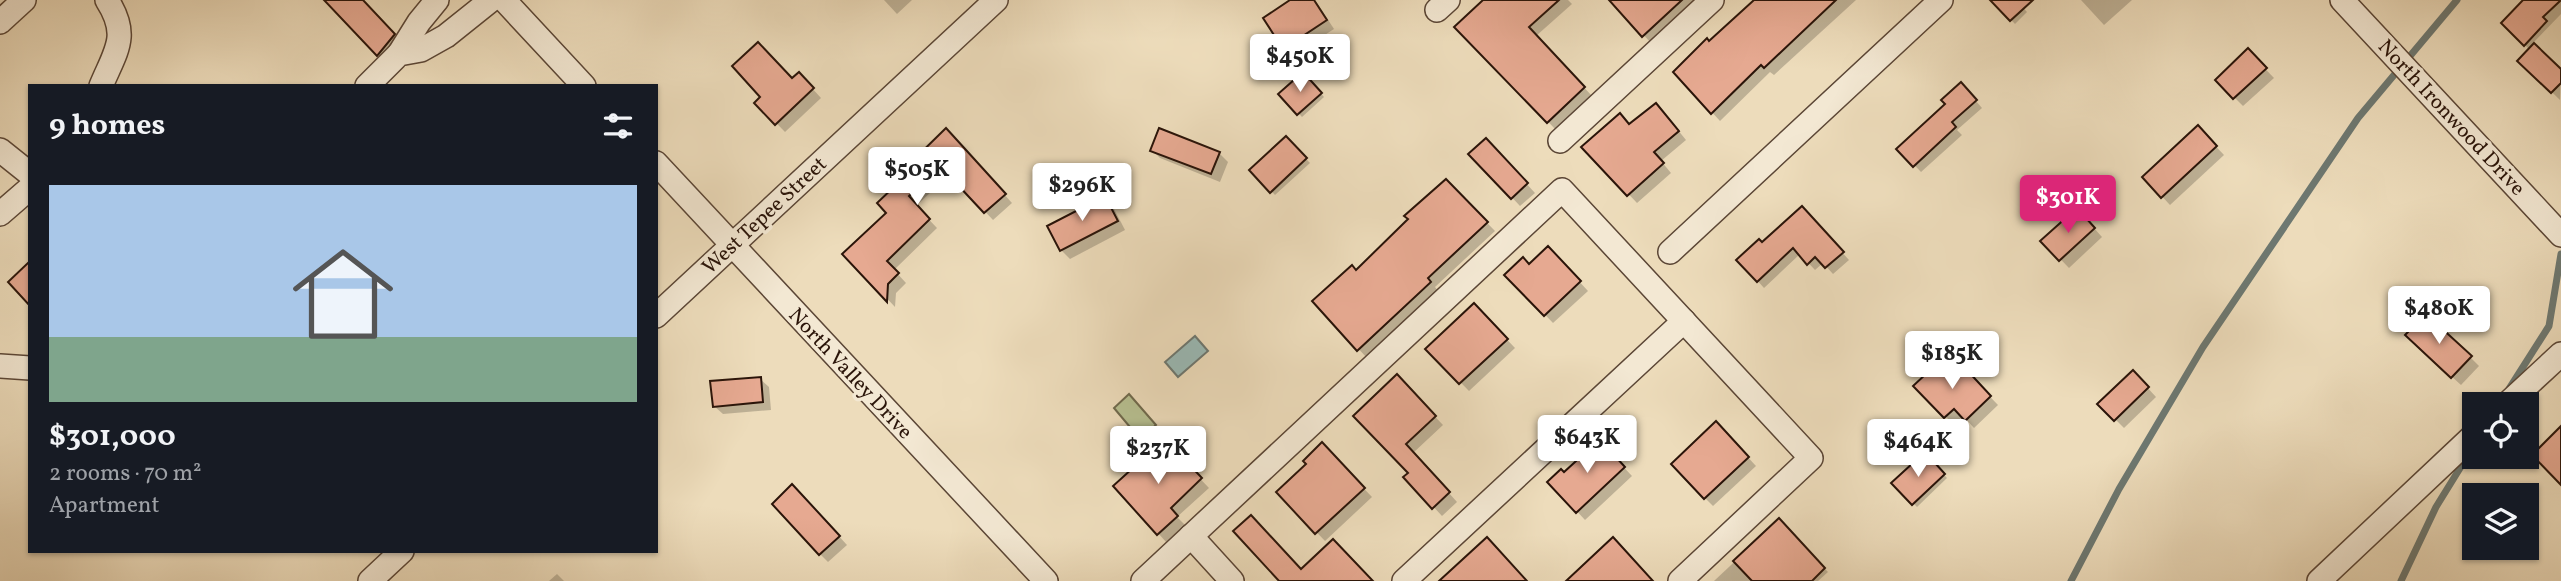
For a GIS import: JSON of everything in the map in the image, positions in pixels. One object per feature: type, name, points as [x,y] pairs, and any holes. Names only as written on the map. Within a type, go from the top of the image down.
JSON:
[{"type":"street","points":[[0,22],[24,0]]},
{"type":"street","points":[[103,84],[121,37],[117,18],[107,0]]},
{"type":"street","points":[[369,84],[399,54],[437,0]]},
{"type":"street","points":[[399,54],[421,50],[446,36],[491,0]]},
{"type":"street","points":[[504,0],[582,84]]},
{"type":"street","name":"West Tepee Street","points":[[658,314],[996,0]]},
{"type":"street","points":[[1560,141],[1712,0]]},
{"type":"street","points":[[1670,253],[1941,0]]},
{"type":"street","name":"North Ironwood Drive","points":[[2342,0],[2561,235]]},
{"type":"street","points":[[0,150],[28,172]]},
{"type":"street","name":"North Valley Drive","points":[[658,165],[1046,581]]},
{"type":"street","points":[[0,214],[28,190]]},
{"type":"street","points":[[1143,581],[1562,190],[1811,458],[1680,581]]},
{"type":"street","points":[[1404,581],[1684,321]]},
{"type":"street","points":[[2520,392],[2561,354]]},
{"type":"street","points":[[0,366],[28,368]]},
{"type":"street","points":[[2319,581],[2462,446]]},
{"type":"street","points":[[1191,536],[1233,581]]},
{"type":"street","points":[[380,578],[400,553]]},
{"type":"green space","points":[[1129,394],[1156,425],[1140,439],[1114,408]]},
{"type":"water","points":[[1195,336],[1208,351],[1178,377],[1165,362]]},
{"type":"building","points":[[324,0],[363,0],[395,34],[377,56]]},
{"type":"building","points":[[1290,0],[1314,0],[1327,20],[1283,49],[1263,18]]},
{"type":"building","points":[[1483,0],[1559,0],[1529,27],[1585,87],[1547,123],[1454,27]]},
{"type":"building","points":[[1609,0],[1682,0],[1642,37]]},
{"type":"building","points":[[1754,0],[1836,0],[1764,68],[1761,65],[1711,114],[1673,72],[1707,38],[1709,41]]},
{"type":"building","points":[[1990,0],[2033,0],[2010,21]]},
{"type":"building","points":[[2523,0],[2561,0],[2543,17],[2547,21],[2524,46],[2501,23]]},
{"type":"building","points":[[758,42],[792,78],[799,72],[814,88],[775,125],[754,103],[760,97],[732,66]]},
{"type":"building","points":[[2534,43],[2561,69],[2561,83],[2551,93],[2517,61]]},
{"type":"building","points":[[2248,48],[2267,68],[2233,99],[2215,80]]},
{"type":"building","points":[[1303,72],[1322,93],[1297,115],[1278,94]]},
{"type":"building","points":[[1961,82],[1977,100],[1952,122],[1956,127],[1913,167],[1896,149],[1945,104],[1941,100]]},
{"type":"building","points":[[1656,103],[1679,131],[1654,152],[1664,163],[1627,196],[1581,147],[1620,113],[1629,124]]},
{"type":"building","points":[[2198,125],[2217,146],[2161,198],[2142,177]]},
{"type":"building","points":[[946,128],[1006,194],[984,213],[941,167],[909,196],[930,219],[887,261],[899,273],[888,284],[887,302],[842,254],[886,213],[877,203],[896,185],[892,181]]},
{"type":"building","points":[[1159,128],[1220,152],[1211,174],[1150,151]]},
{"type":"building","points":[[1286,136],[1307,158],[1270,193],[1249,170]]},
{"type":"building","points":[[1486,138],[1528,183],[1511,199],[1468,154]]},
{"type":"building","points":[[1446,179],[1488,222],[1428,278],[1431,282],[1357,351],[1312,301],[1352,265],[1356,270],[1408,219],[1404,216]]},
{"type":"building","points":[[1105,196],[1118,221],[1060,251],[1047,226]]},
{"type":"building","points":[[1802,206],[1844,252],[1825,268],[1815,257],[1807,265],[1793,248],[1757,282],[1736,260],[1759,239],[1762,242]]},
{"type":"building","points":[[2077,208],[2095,228],[2059,261],[2040,241]]},
{"type":"building","points":[[1548,246],[1581,281],[1544,316],[1504,275],[1523,257],[1529,264]]},
{"type":"building","points":[[28,263],[28,304],[8,282]]},
{"type":"building","points":[[1474,303],[1508,339],[1459,384],[1425,349]]},
{"type":"building","points":[[2426,314],[2472,356],[2451,378],[2405,335]]},
{"type":"building","points":[[1941,360],[1957,376],[1965,368],[1991,396],[1965,421],[1954,409],[1944,418],[1913,386]]},
{"type":"building","points":[[2133,370],[2149,387],[2114,421],[2097,404]]},
{"type":"building","points":[[1397,374],[1436,416],[1406,444],[1450,492],[1432,509],[1403,477],[1408,473],[1353,416]]},
{"type":"building","points":[[761,377],[763,402],[713,407],[710,381]]},
{"type":"building","points":[[1716,421],[1749,457],[1704,499],[1671,464]]},
{"type":"building","points":[[2561,426],[2561,485],[2539,462],[2539,448]]},
{"type":"building","points":[[1595,434],[1625,467],[1576,513],[1547,482],[1561,469],[1564,472],[1586,452],[1581,447]]},
{"type":"building","points":[[1165,439],[1202,478],[1171,508],[1178,516],[1157,535],[1113,486]]},
{"type":"building","points":[[1322,442],[1365,488],[1315,534],[1276,492],[1306,464],[1303,461]]},
{"type":"building","points":[[1925,452],[1945,474],[1912,505],[1891,483]]},
{"type":"building","points":[[792,484],[840,536],[819,555],[772,504]]},
{"type":"building","points":[[1251,515],[1301,569],[1333,539],[1373,581],[1279,581],[1233,531]]},
{"type":"building","points":[[1779,518],[1825,568],[1812,581],[1752,581],[1733,561]]},
{"type":"building","points":[[1487,537],[1527,581],[1439,581]]},
{"type":"building","points":[[1613,537],[1653,581],[1566,581]]},
{"type":"waterway","points":[[2071,581],[2119,489],[2203,347],[2358,118],[2457,0]]},
{"type":"waterway","points":[[2509,389],[2549,326],[2561,254]]},
{"type":"waterway","points":[[2401,581],[2436,507],[2462,465]]}]
